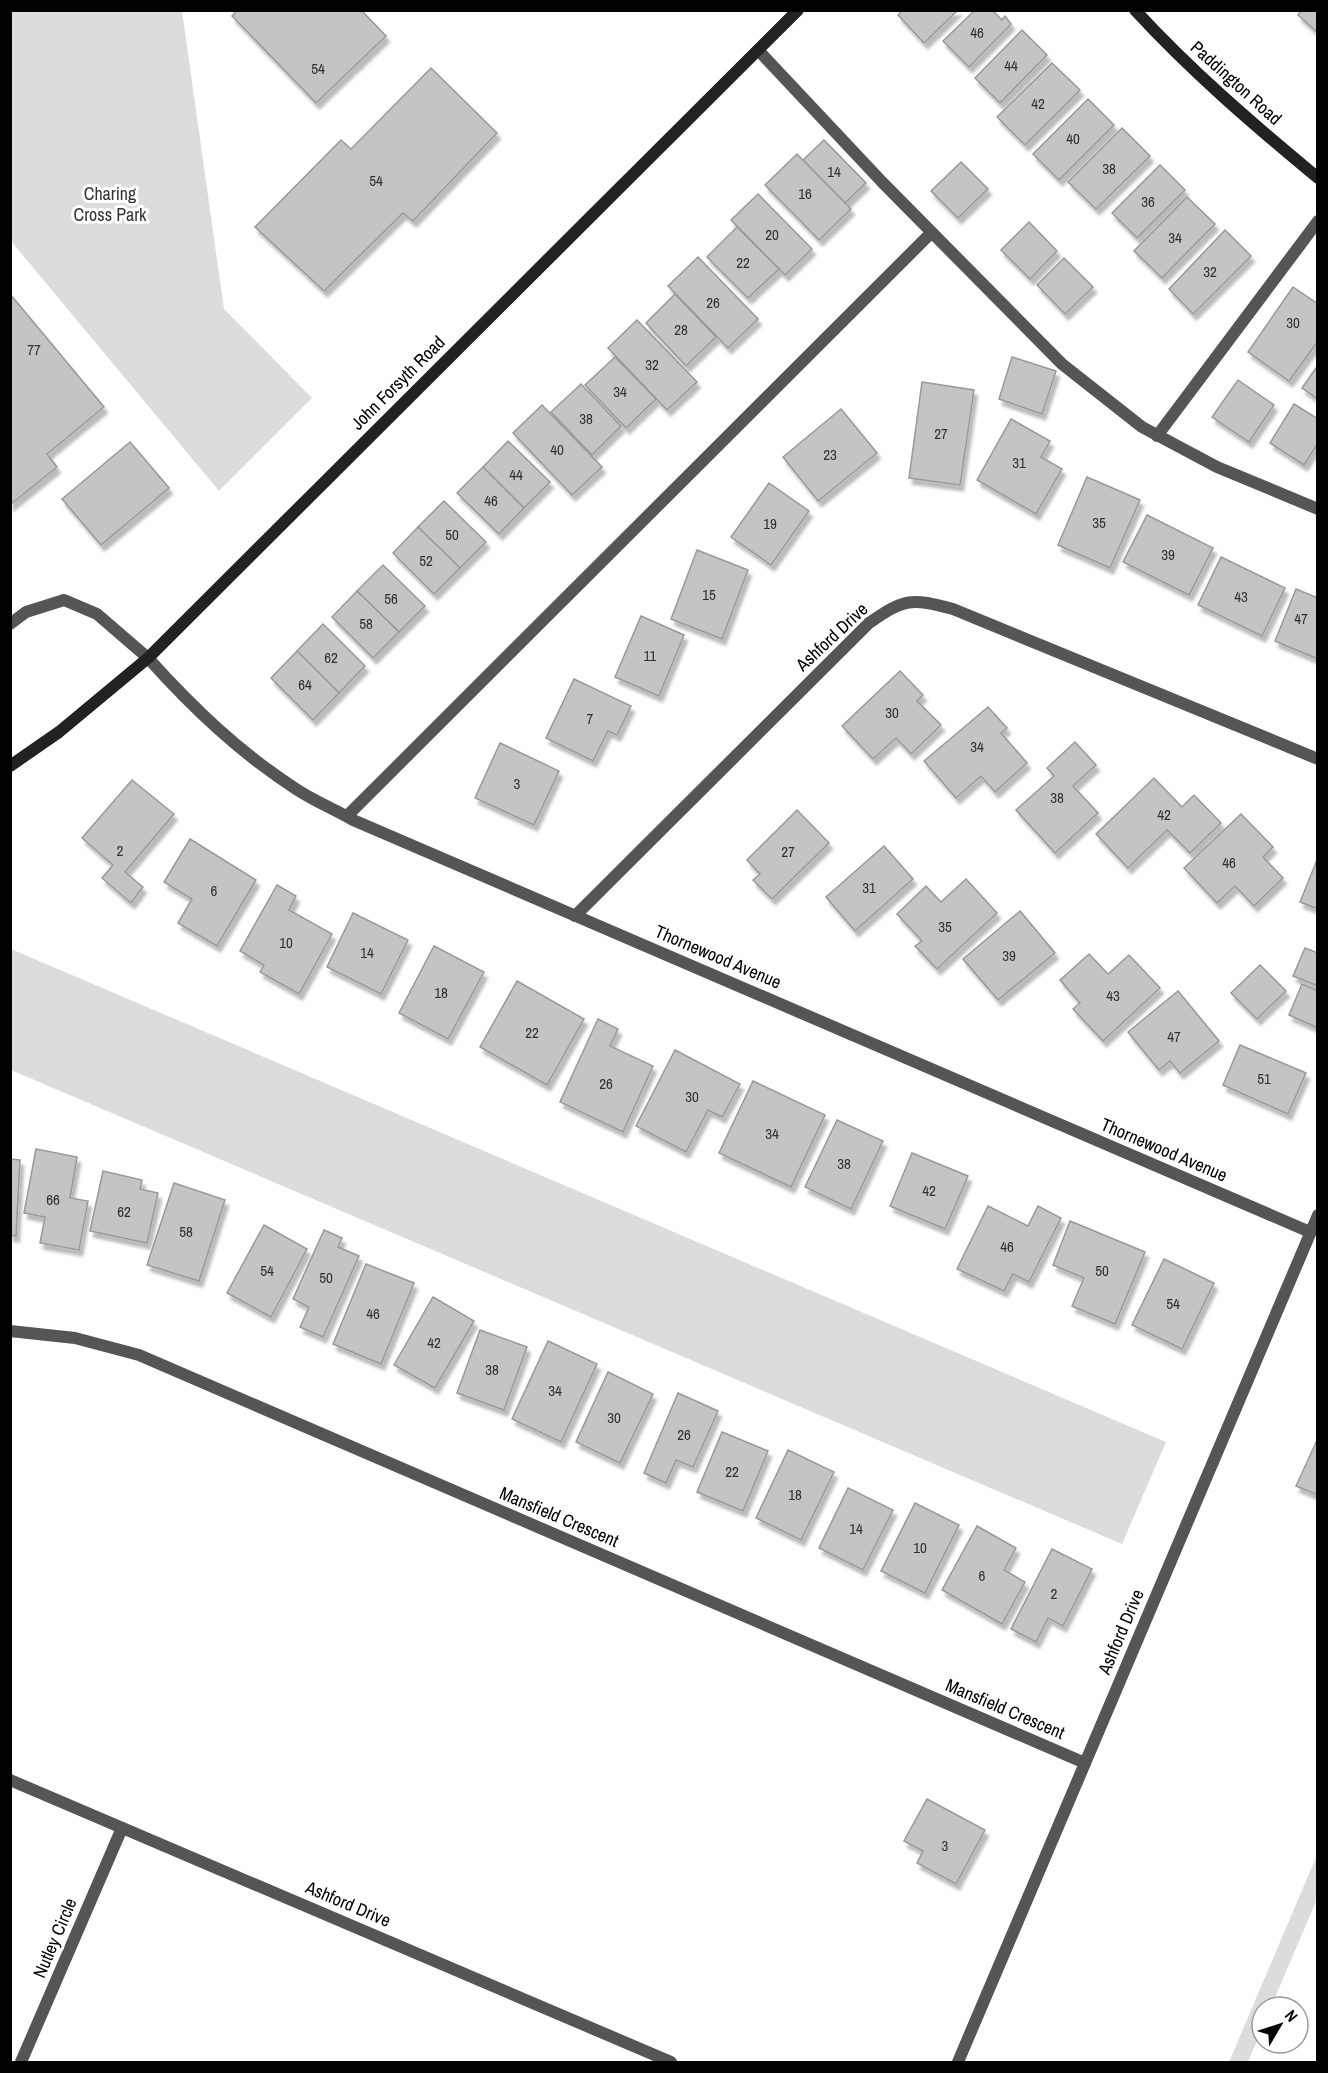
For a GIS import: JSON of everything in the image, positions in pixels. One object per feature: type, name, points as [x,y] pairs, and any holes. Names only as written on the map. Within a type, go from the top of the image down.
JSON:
[{"type":"street","name":"John Forsyth Road","points":[[10,766],[59,732],[148,658],[798,10]]},
{"type":"street","name":"Paddington Road","points":[[1135,10],[1166,44],[1317,178]]},
{"type":"street","points":[[758,50],[931,233],[1062,364],[1142,427],[1157,436],[1217,467],[1317,509]]},
{"type":"street","points":[[1157,436],[1317,222]]},
{"type":"street","points":[[347,816],[931,233]]},
{"type":"street","name":"Thornewood Avenue","points":[[10,624],[26,612],[64,600],[97,614],[148,658],[199,714],[251,758],[298,791],[347,816],[1310,1232]]},
{"type":"street","name":"Ashford Drive","points":[[575,916],[868,623],[904,601],[926,602],[954,609],[1317,759]]},
{"type":"street","name":"Ashford Drive","points":[[958,2062],[1317,1215]]},
{"type":"street","name":"Mansfield Crescent","points":[[10,1331],[75,1338],[139,1355],[1085,1763]]},
{"type":"street","name":"Ashford Drive","points":[[10,1780],[671,2062]]},
{"type":"street","name":"Nutley Circle","points":[[21,2062],[123,1828]]},
{"type":"green space","name":"Charing Cross Park","points":[[10,11],[182,11],[224,309],[312,398],[219,491],[11,241]]},
{"type":"green space","points":[[11,949],[1166,1442],[1122,1544],[11,1070]]},
{"type":"green space","points":[[1317,1855],[1317,1899],[1276,1995],[1257,1995]]},
{"type":"green space","points":[[1250,2013],[1251,2055],[1248,2062],[1229,2062]]},
{"type":"building","points":[[237,10],[361,10],[386,36],[316,103],[232,16]]},
{"type":"building","points":[[903,10],[958,10],[924,43],[898,15]]},
{"type":"building","points":[[975,10],[992,10],[1002,20],[1005,16],[1011,24],[969,67],[943,41]]},
{"type":"building","points":[[1302,10],[1318,10],[1318,33],[1298,15]]},
{"type":"building","points":[[1022,30],[1047,55],[1000,103],[975,78]]},
{"type":"building","points":[[1052,63],[1080,90],[1025,145],[997,117]]},
{"type":"building","points":[[431,68],[497,133],[413,221],[403,213],[324,291],[255,227],[341,140],[351,149]]},
{"type":"building","points":[[1088,99],[1114,125],[1059,180],[1033,154]]},
{"type":"building","points":[[1122,128],[1150,156],[1096,209],[1068,182]]},
{"type":"building","points":[[824,140],[866,183],[845,203],[803,160]]},
{"type":"building","points":[[797,154],[851,209],[819,240],[765,185]]},
{"type":"building","points":[[961,162],[988,189],[958,218],[931,191]]},
{"type":"building","points":[[1160,165],[1185,190],[1137,238],[1112,213]]},
{"type":"building","points":[[758,194],[812,249],[785,275],[731,220]]},
{"type":"building","points":[[1187,197],[1215,224],[1162,278],[1134,251]]},
{"type":"building","points":[[1029,222],[1057,251],[1030,279],[1001,250]]},
{"type":"building","points":[[737,227],[779,269],[748,298],[707,257]]},
{"type":"building","points":[[1225,230],[1251,256],[1193,314],[1169,289]]},
{"type":"building","points":[[698,257],[758,319],[728,348],[668,286]]},
{"type":"building","points":[[1064,258],[1093,287],[1065,314],[1037,285]]},
{"type":"building","points":[[1293,287],[1318,304],[1318,341],[1289,381],[1248,352]]},
{"type":"building","points":[[10,294],[104,407],[47,454],[57,467],[10,505]]},
{"type":"building","points":[[675,294],[716,337],[686,366],[646,323]]},
{"type":"building","points":[[637,320],[697,382],[667,410],[608,348]]},
{"type":"building","points":[[615,357],[656,399],[626,428],[585,385]]},
{"type":"building","points":[[1012,357],[1056,371],[1042,414],[999,399]]},
{"type":"building","points":[[1318,365],[1318,399],[1302,388]]},
{"type":"building","points":[[1238,380],[1274,405],[1249,442],[1212,417]]},
{"type":"building","points":[[922,382],[974,390],[960,485],[909,478]]},
{"type":"building","points":[[581,384],[621,426],[592,455],[551,412]]},
{"type":"building","points":[[1294,404],[1318,419],[1318,443],[1304,465],[1270,443]]},
{"type":"building","points":[[542,405],[602,467],[572,495],[513,433]]},
{"type":"building","points":[[841,409],[877,453],[818,501],[783,457]]},
{"type":"building","points":[[1011,419],[1050,441],[1041,457],[1062,469],[1036,514],[977,480]]},
{"type":"building","points":[[508,441],[550,482],[524,508],[483,467]]},
{"type":"building","points":[[130,442],[169,488],[101,545],[62,499]]},
{"type":"building","points":[[483,467],[524,508],[499,534],[457,493]]},
{"type":"building","points":[[1087,477],[1140,500],[1110,568],[1058,545]]},
{"type":"building","points":[[769,483],[809,511],[771,565],[731,537]]},
{"type":"building","points":[[444,501],[486,542],[460,568],[418,527]]},
{"type":"building","points":[[1147,515],[1213,548],[1189,595],[1123,562]]},
{"type":"building","points":[[418,527],[460,568],[434,594],[393,553]]},
{"type":"building","points":[[697,550],[748,570],[722,639],[671,619]]},
{"type":"building","points":[[1221,557],[1285,588],[1262,636],[1198,605]]},
{"type":"building","points":[[383,565],[425,606],[399,632],[357,591]]},
{"type":"building","points":[[1296,589],[1318,598],[1318,659],[1275,641]]},
{"type":"building","points":[[357,591],[399,632],[373,658],[332,617]]},
{"type":"building","points":[[641,616],[684,635],[659,696],[615,677]]},
{"type":"building","points":[[323,624],[365,666],[339,693],[297,651]]},
{"type":"building","points":[[297,651],[339,693],[313,720],[271,678]]},
{"type":"building","points":[[900,671],[923,695],[917,701],[941,725],[911,754],[896,738],[873,759],[842,726]]},
{"type":"building","points":[[574,679],[631,706],[617,735],[608,731],[593,761],[546,738]]},
{"type":"building","points":[[988,707],[1007,728],[1001,733],[1027,763],[995,792],[981,776],[956,798],[924,761]]},
{"type":"building","points":[[1075,742],[1096,765],[1073,786],[1098,813],[1055,853],[1016,810],[1054,776],[1047,768]]},
{"type":"building","points":[[500,743],[559,771],[534,825],[475,798]]},
{"type":"building","points":[[1154,778],[1182,807],[1194,795],[1221,823],[1190,853],[1167,830],[1128,868],[1096,834]]},
{"type":"building","points":[[132,780],[174,814],[125,872],[143,887],[131,903],[102,878],[113,865],[82,838]]},
{"type":"building","points":[[797,810],[829,843],[772,899],[753,880],[760,874],[747,860]]},
{"type":"building","points":[[1241,814],[1273,847],[1263,857],[1283,878],[1254,906],[1235,886],[1217,903],[1184,868]]},
{"type":"building","points":[[190,839],[256,880],[217,946],[178,923],[192,899],[164,882]]},
{"type":"building","points":[[884,846],[913,879],[855,931],[826,897]]},
{"type":"building","points":[[1318,860],[1318,909],[1300,902]]},
{"type":"building","points":[[966,879],[997,913],[937,969],[915,946],[922,941],[897,914],[926,886],[941,902]]},
{"type":"building","points":[[277,885],[296,896],[289,910],[332,934],[299,994],[260,972],[264,965],[240,951]]},
{"type":"building","points":[[1020,911],[1055,953],[998,1000],[963,959]]},
{"type":"building","points":[[353,913],[408,940],[381,994],[327,967]]},
{"type":"building","points":[[434,946],[484,972],[448,1039],[399,1013]]},
{"type":"building","points":[[1305,948],[1318,953],[1318,986],[1293,976]]},
{"type":"building","points":[[1089,954],[1108,974],[1129,955],[1160,988],[1103,1041],[1073,1009],[1080,1003],[1060,980]]},
{"type":"building","points":[[1260,965],[1286,991],[1257,1019],[1231,993]]},
{"type":"building","points":[[517,981],[584,1019],[547,1085],[480,1047]]},
{"type":"building","points":[[1302,984],[1318,991],[1318,1028],[1289,1015]]},
{"type":"building","points":[[1178,991],[1219,1041],[1180,1073],[1170,1061],[1159,1070],[1128,1032]]},
{"type":"building","points":[[598,1019],[618,1029],[610,1046],[653,1066],[623,1132],[560,1102]]},
{"type":"building","points":[[1240,1045],[1306,1073],[1288,1114],[1223,1085]]},
{"type":"building","points":[[675,1050],[740,1084],[722,1117],[708,1110],[686,1152],[636,1126]]},
{"type":"building","points":[[753,1081],[825,1115],[791,1187],[719,1153]]},
{"type":"building","points":[[837,1120],[883,1141],[851,1209],[805,1187]]},
{"type":"building","points":[[36,1149],[77,1157],[70,1198],[88,1201],[79,1250],[40,1243],[45,1217],[24,1213]]},
{"type":"building","points":[[912,1153],[968,1176],[945,1229],[890,1206]]},
{"type":"building","points":[[10,1159],[20,1160],[16,1236],[10,1235]]},
{"type":"building","points":[[103,1171],[142,1180],[140,1189],[158,1193],[147,1243],[90,1231]]},
{"type":"building","points":[[174,1183],[225,1200],[199,1281],[147,1265]]},
{"type":"building","points":[[988,1206],[1028,1226],[1038,1206],[1061,1218],[1029,1282],[1013,1274],[1004,1291],[957,1269]]},
{"type":"building","points":[[1070,1221],[1145,1252],[1115,1324],[1072,1306],[1084,1278],[1053,1265]]},
{"type":"building","points":[[264,1225],[307,1249],[271,1317],[227,1293]]},
{"type":"building","points":[[324,1230],[342,1238],[338,1247],[359,1256],[323,1337],[300,1327],[309,1307],[293,1299]]},
{"type":"building","points":[[1164,1259],[1214,1283],[1182,1349],[1132,1325]]},
{"type":"building","points":[[366,1264],[414,1283],[381,1364],[333,1344]]},
{"type":"building","points":[[433,1297],[474,1321],[435,1388],[394,1365]]},
{"type":"building","points":[[480,1330],[527,1347],[504,1410],[457,1393]]},
{"type":"building","points":[[548,1341],[597,1364],[561,1442],[512,1419]]},
{"type":"building","points":[[608,1372],[653,1394],[620,1463],[576,1442]]},
{"type":"building","points":[[678,1393],[718,1411],[693,1467],[676,1460],[666,1483],[644,1473]]},
{"type":"building","points":[[722,1432],[768,1451],[743,1511],[697,1492]]},
{"type":"building","points":[[1318,1438],[1318,1495],[1296,1486]]},
{"type":"building","points":[[788,1450],[834,1472],[801,1540],[756,1518]]},
{"type":"building","points":[[848,1488],[893,1510],[863,1570],[819,1548]]},
{"type":"building","points":[[915,1503],[959,1525],[925,1593],[881,1571]]},
{"type":"building","points":[[977,1526],[1016,1548],[1004,1570],[1025,1582],[1002,1624],[942,1590]]},
{"type":"building","points":[[1052,1549],[1092,1569],[1063,1626],[1048,1618],[1036,1642],[1011,1629]]},
{"type":"building","points":[[927,1799],[985,1830],[956,1884],[917,1863],[923,1851],[904,1841]]}]
